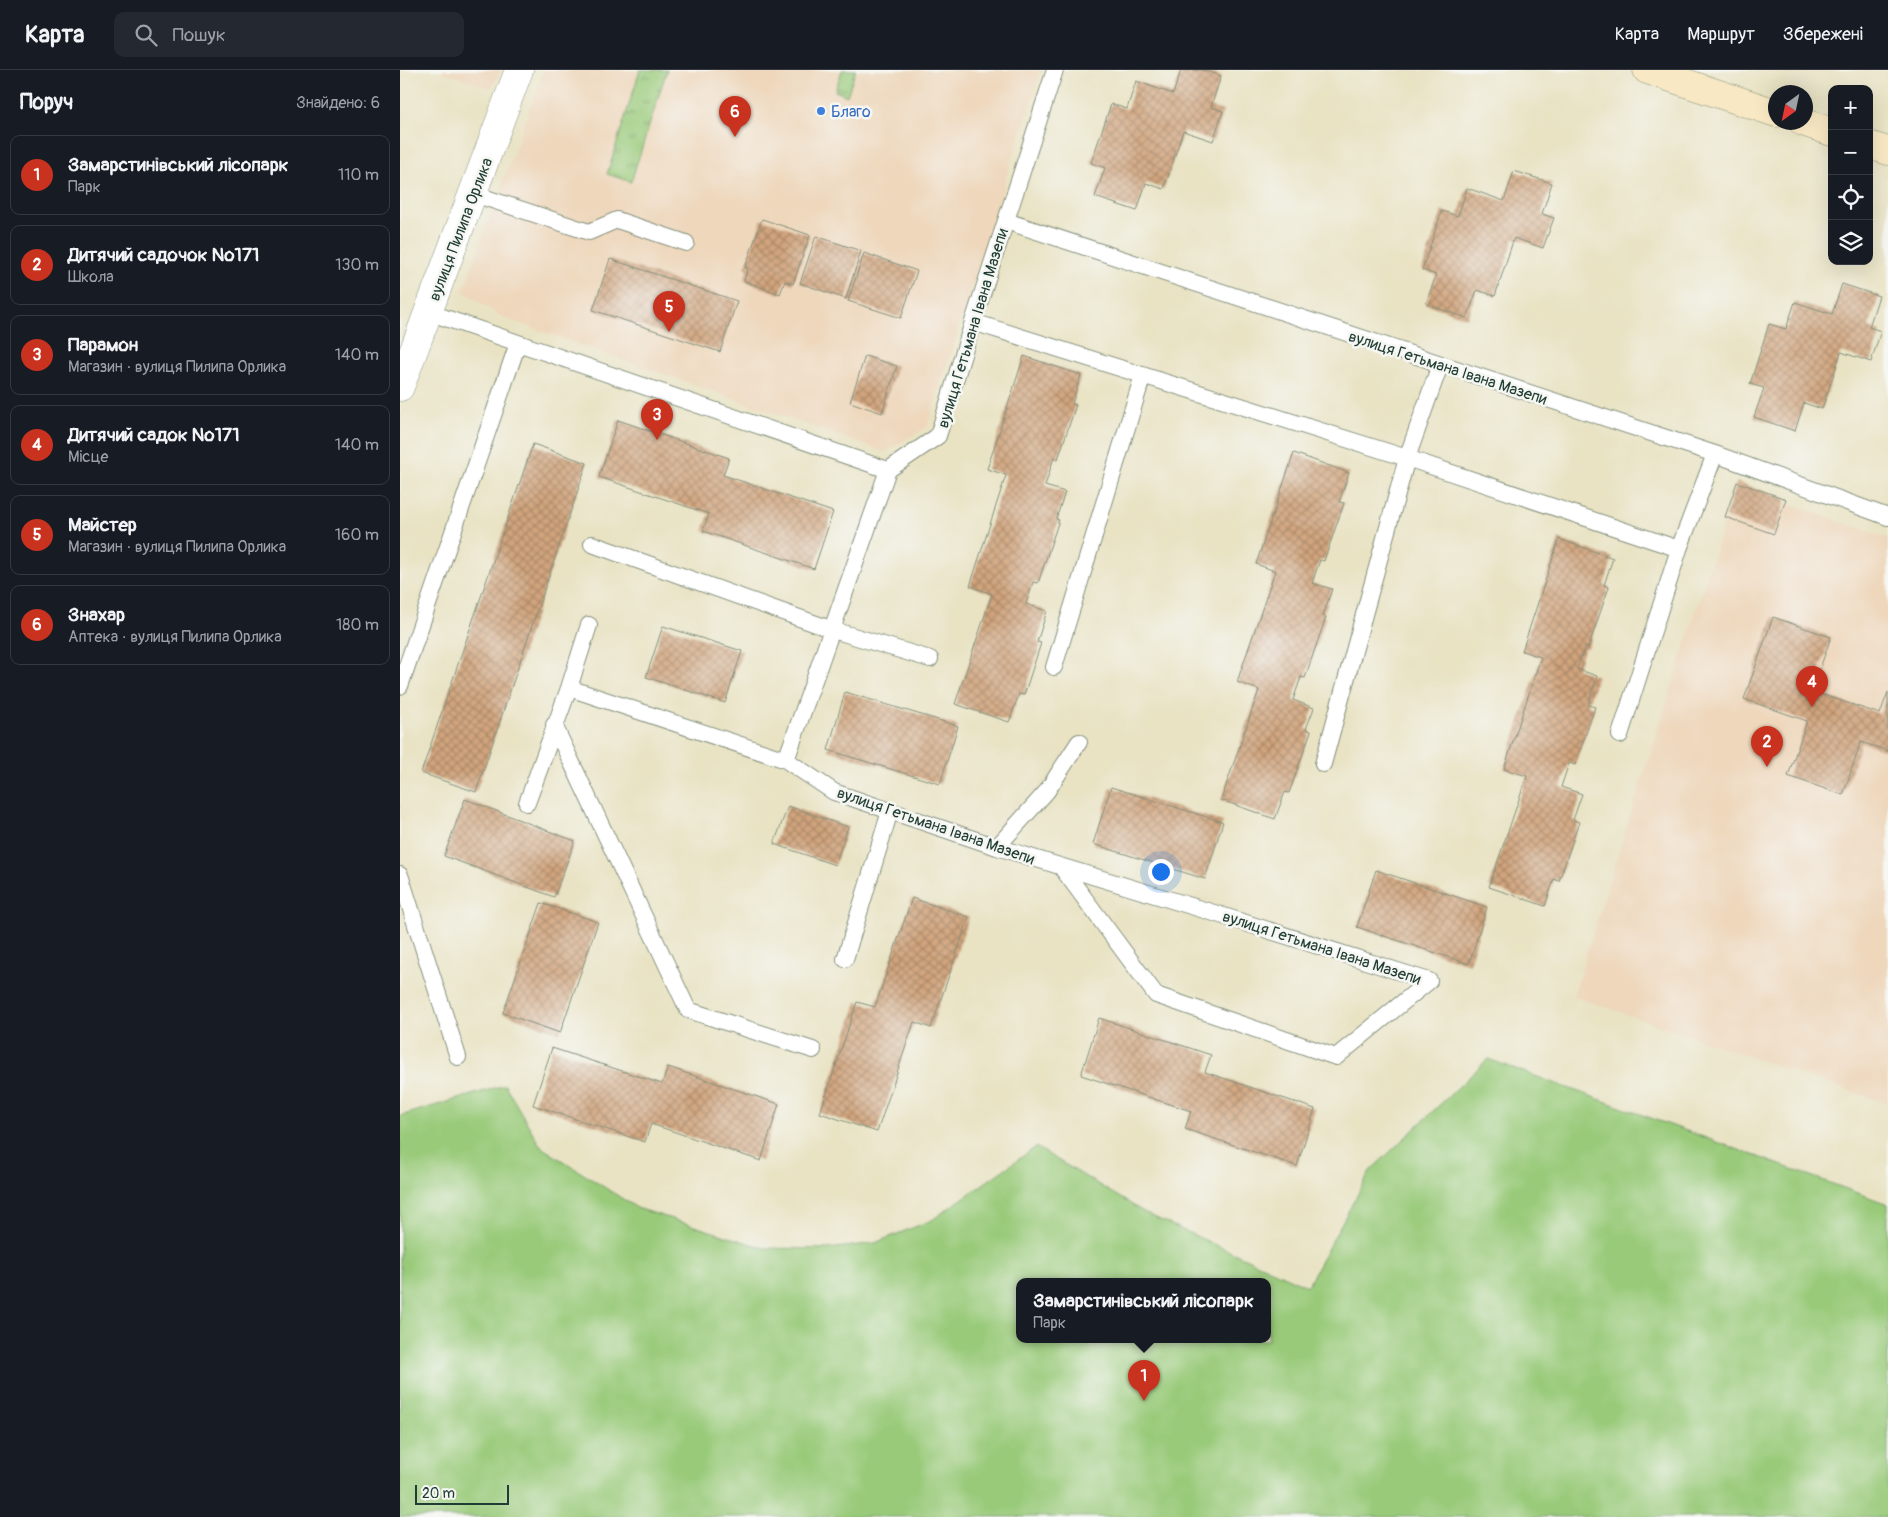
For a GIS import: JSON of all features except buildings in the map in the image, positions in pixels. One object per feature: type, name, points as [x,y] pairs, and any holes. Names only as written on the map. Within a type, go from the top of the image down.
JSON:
[{"type":"main road","points":[[1647,70],[1768,110]]},
{"type":"main road","points":[[1813,125],[1828,131]]},
{"type":"main road","points":[[1873,146],[1888,151]]},
{"type":"street","name":"вулиця Пилипа Орлика","points":[[400,387],[409,338],[428,312],[474,194],[519,70]]},
{"type":"lane","name":"вулиця Гетьмана Івана Мазепи","points":[[888,470],[938,436],[1055,70]]},
{"type":"lane","points":[[474,194],[589,232],[617,220],[686,243]]},
{"type":"lane","name":"вулиця Гетьмана Івана Мазепи","points":[[1006,221],[1714,454],[1888,517]]},
{"type":"lane","points":[[428,312],[888,470],[786,760]]},
{"type":"lane","points":[[973,322],[1407,458],[1678,549]]},
{"type":"lane","points":[[400,686],[518,343]]},
{"type":"lane","points":[[1323,764],[1407,458],[1440,365]]},
{"type":"lane","points":[[1054,668],[1143,375]]},
{"type":"lane","points":[[1620,735],[1678,549],[1714,454]]},
{"type":"lane","points":[[592,544],[833,630],[930,659]]},
{"type":"lane","points":[[527,803],[569,688],[589,625]]},
{"type":"lane","name":"вулиця Гетьмана Івана Мазепи","points":[[569,688],[786,760],[834,792],[1062,868],[1214,913],[1429,981],[1336,1056],[1156,996],[1062,868]]},
{"type":"lane","points":[[554,725],[688,1010],[813,1050]]},
{"type":"lane","points":[[997,847],[1048,790],[1079,742]]},
{"type":"lane","points":[[845,959],[890,811]]},
{"type":"lane","points":[[400,875],[458,1057]]},
{"type":"shaded area","points":[[438,70],[501,70],[491,88]]},
{"type":"shaded area","points":[[544,70],[1041,70],[927,427],[885,452],[504,318],[463,291]]},
{"type":"shaded area","points":[[1736,486],[1888,538],[1888,1104],[1573,996]]},
{"type":"green space","points":[[640,70],[667,70],[631,182],[607,174]]},
{"type":"green space","points":[[842,70],[856,70],[847,96],[835,91]]},
{"type":"green space","points":[[1488,1059],[1888,1204],[1888,1517],[400,1517],[400,1116],[505,1085],[541,1147],[637,1208],[764,1248],[828,1249],[875,1243],[932,1220],[1036,1147],[1147,1214],[1307,1286],[1371,1170]]},
{"type":"place","name":"Благо","points":[[821,111]]},
{"type":"place","name":"Знахар","points":[[735,137]]},
{"type":"place","name":"Майстер","points":[[669,332]]},
{"type":"place","name":"Парамон","points":[[657,440]]},
{"type":"place","name":"Дитячий садок №171","points":[[1812,707]]},
{"type":"place","name":"Дитячий садочок №171","points":[[1767,767]]},
{"type":"place","name":"Замарстинівський лісопарк","points":[[1144,1401]]}]
